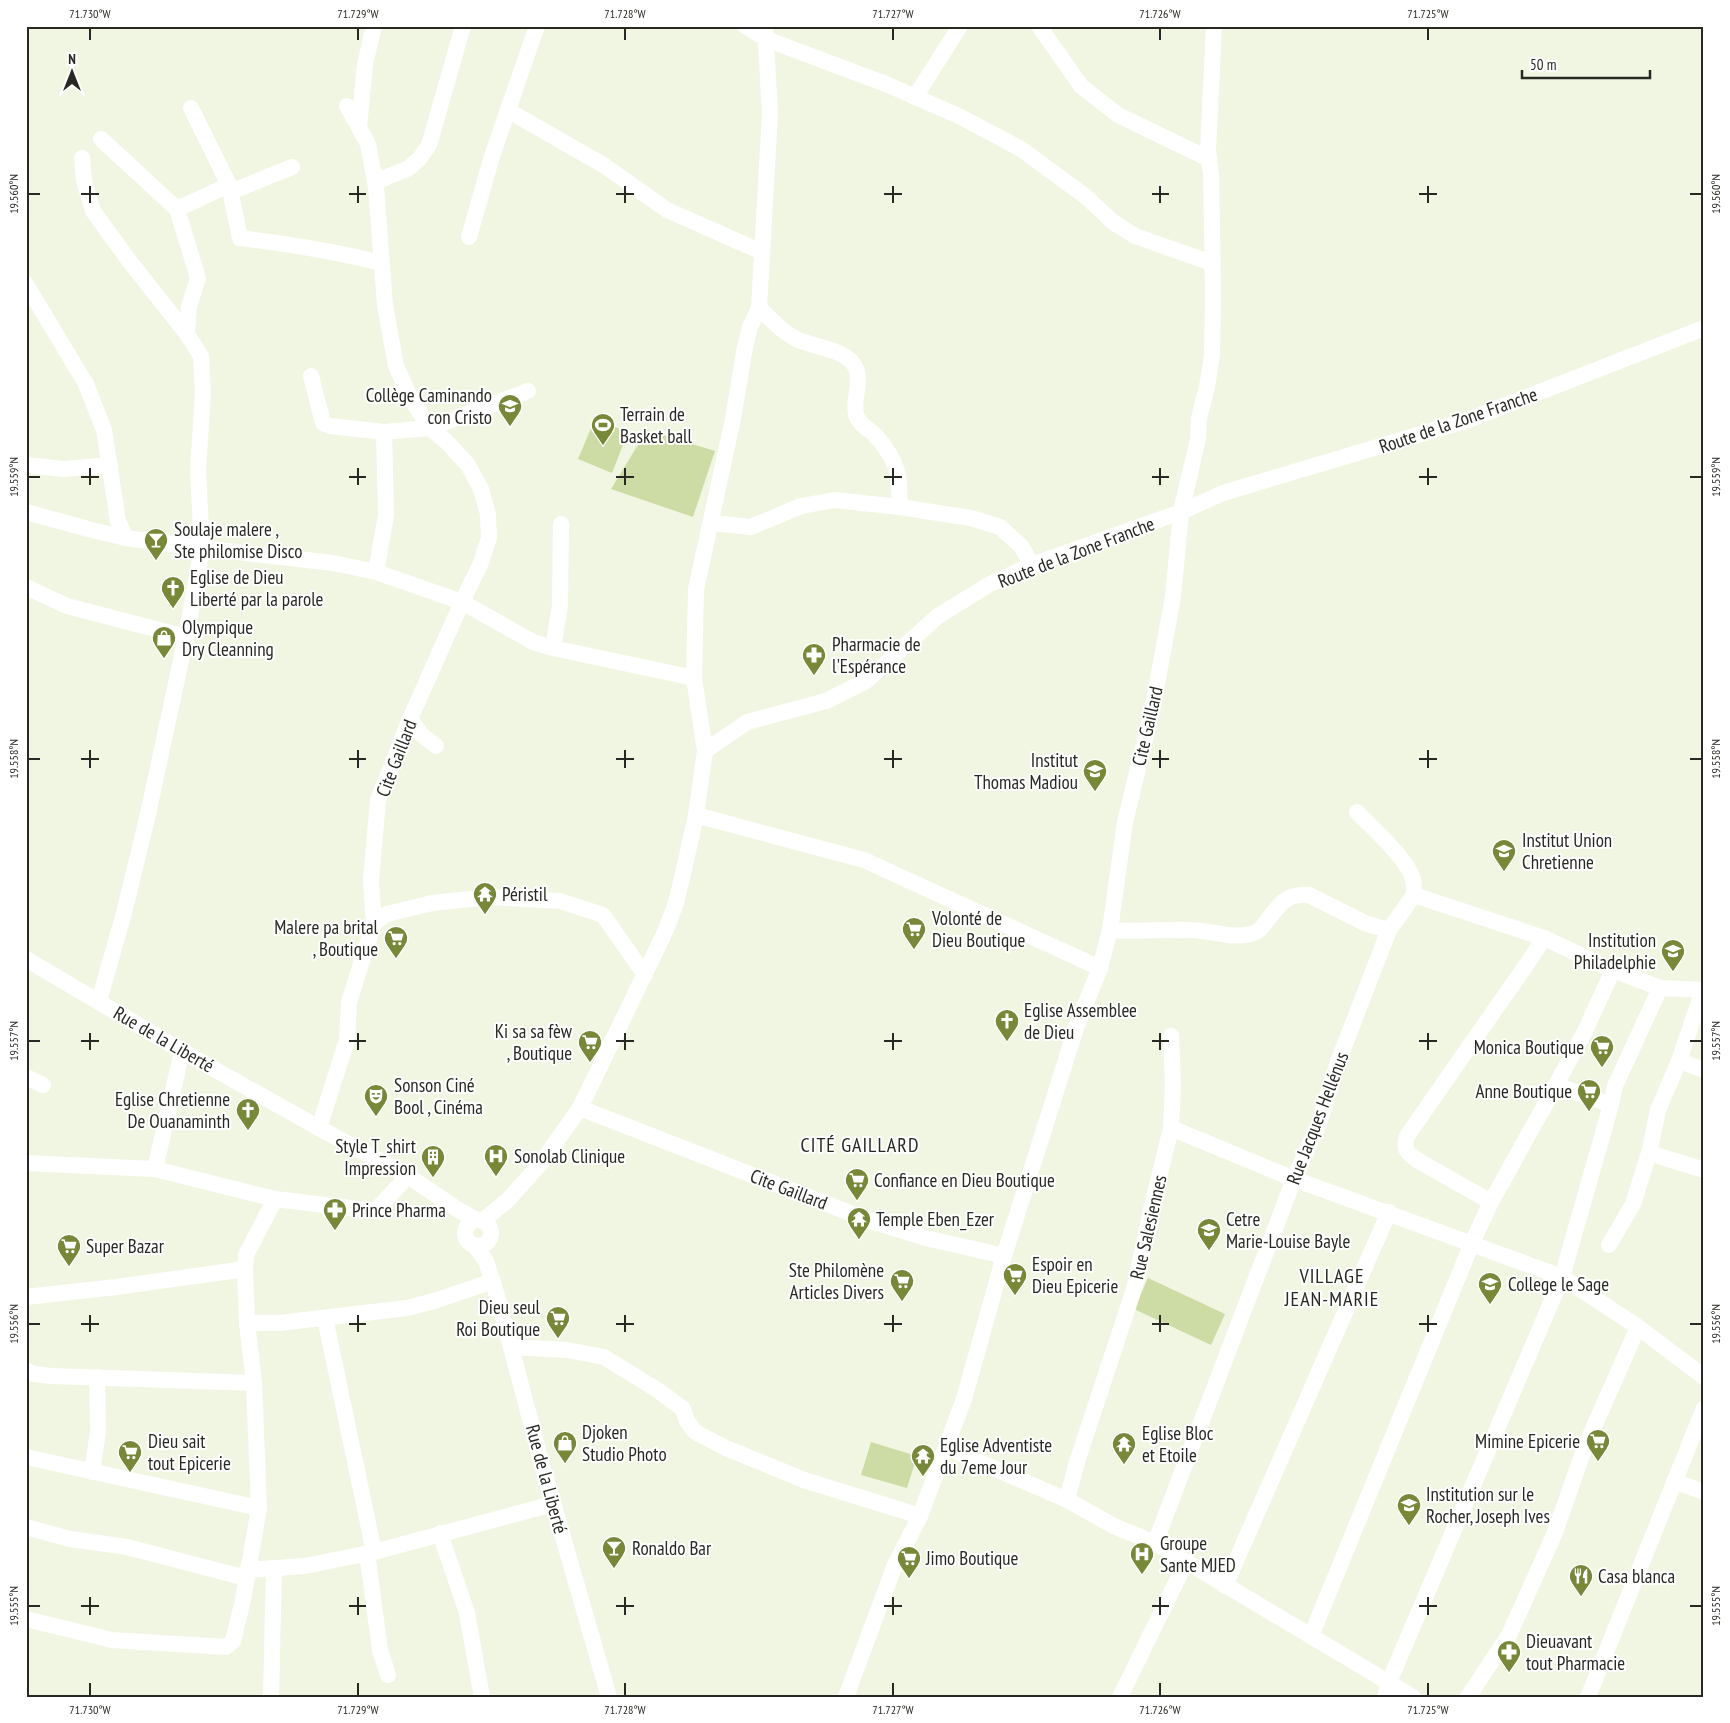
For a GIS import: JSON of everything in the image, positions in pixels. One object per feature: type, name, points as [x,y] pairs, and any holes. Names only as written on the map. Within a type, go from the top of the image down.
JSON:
[{"type":"street","points":[[359,128],[365,64],[374,26]]},
{"type":"street","points":[[375,182],[409,168],[420,158],[429,145],[463,26]]},
{"type":"street","points":[[469,237],[492,156],[537,26]]},
{"type":"street","points":[[745,26],[766,33],[961,117],[1022,149],[1085,196],[1113,222],[1135,236],[1212,263]]},
{"type":"street","points":[[915,97],[960,26]]},
{"type":"street","points":[[1039,26],[1081,86],[1118,115],[1209,158]]},
{"type":"street","name":"Cite Gaillard","points":[[846,1697],[894,1567],[920,1516],[964,1399],[1004,1256],[1077,1025],[1100,968],[1110,930],[1124,822],[1152,711],[1174,597],[1181,512],[1198,439],[1199,418],[1207,387],[1212,355],[1213,297],[1208,150],[1214,26]]},
{"type":"street","points":[[480,1231],[541,1163],[580,1108],[645,975],[676,903],[696,816],[706,751],[694,678],[696,589],[733,419],[745,347],[750,327],[759,308],[770,112],[766,33]]},
{"type":"street","name":"Cite Gaillard","points":[[319,1128],[347,1040],[349,1002],[374,923],[372,881],[378,800],[410,720],[480,565],[490,538],[488,514],[482,489],[468,465],[447,442],[430,428],[410,399],[396,366],[385,305],[375,182],[368,144],[347,106]]},
{"type":"street","points":[[191,108],[230,189],[240,238],[293,244],[348,254],[381,263]]},
{"type":"street","points":[[509,111],[605,166],[668,210],[762,252]]},
{"type":"street","points":[[102,138],[177,208],[198,278],[189,307],[187,334]]},
{"type":"street","points":[[82,158],[84,181],[93,211],[127,258],[187,334],[201,356],[203,392],[198,470],[202,548],[186,637],[146,823],[124,913],[98,1002]]},
{"type":"street","points":[[177,208],[292,167]]},
{"type":"street","points":[[26,284],[86,384],[104,430],[118,521],[126,538]]},
{"type":"street","points":[[759,308],[781,328],[799,340],[842,354],[852,361],[858,372],[857,416],[863,426],[874,435],[892,458],[898,475],[900,507]]},
{"type":"street","name":"Route de la Zone Franche","points":[[706,751],[748,722],[826,701],[866,681],[938,616],[990,584],[1032,565],[1181,512],[1223,493],[1468,420],[1704,328]]},
{"type":"street","points":[[311,376],[323,422],[330,426],[384,432],[430,428],[528,391]]},
{"type":"street","points":[[376,572],[386,515],[384,432]]},
{"type":"street","points":[[26,465],[64,468],[110,465]]},
{"type":"street","points":[[711,523],[751,527],[801,506],[834,500],[900,507],[971,518],[1000,527],[1021,546],[1032,565]]},
{"type":"street","points":[[26,512],[126,538],[333,563],[376,572],[462,602],[533,642],[694,678]]},
{"type":"street","points":[[554,648],[560,605],[562,524]]},
{"type":"street","points":[[26,587],[67,606],[186,637]]},
{"type":"street","points":[[410,720],[422,735],[436,746]]},
{"type":"street","points":[[1356,812],[1405,865],[1412,878],[1414,895],[1544,938],[1613,970],[1660,988],[1703,990],[1679,1061],[1658,1110],[1649,1153],[1633,1204],[1609,1245]]},
{"type":"street","points":[[696,816],[864,860],[1100,968]]},
{"type":"street","points":[[1110,930],[1134,932],[1192,930],[1249,935],[1261,930],[1277,907],[1287,898],[1299,894],[1309,895],[1367,924],[1389,930]]},
{"type":"street","name":"Rue Jacques Hellénus","points":[[1155,1543],[1294,1178],[1319,1124],[1338,1062],[1389,930],[1414,895]]},
{"type":"street","points":[[374,923],[387,914],[432,903],[490,897],[560,901],[603,915],[645,975]]},
{"type":"street","points":[[1491,1202],[1417,1160],[1407,1152],[1404,1145],[1407,1136],[1544,938]]},
{"type":"street","name":"Rue de la Liberté","points":[[26,959],[182,1051],[408,1176],[457,1209],[480,1231],[486,1261],[512,1347],[553,1504],[609,1697]]},
{"type":"street","points":[[1311,1636],[1472,1243],[1491,1202],[1584,1031],[1613,970]]},
{"type":"street","points":[[1387,1689],[1562,1277],[1615,1086],[1660,988]]},
{"type":"street","name":"Rue Salesiennes","points":[[1067,1500],[1077,1462],[1135,1286],[1171,1128],[1173,1084],[1171,1036]]},
{"type":"street","points":[[155,1170],[182,1051]]},
{"type":"street","points":[[1679,1061],[1704,1070]]},
{"type":"street","points":[[26,1077],[43,1085]]},
{"type":"street","points":[[1556,1085],[1611,1105]]},
{"type":"street","name":"Cite Gaillard","points":[[580,1108],[868,1220],[926,1238],[1004,1256]]},
{"type":"street","points":[[1171,1128],[1294,1178],[1562,1277],[1638,1327],[1704,1377]]},
{"type":"street","points":[[1649,1153],[1704,1170]]},
{"type":"street","points":[[26,1163],[155,1170],[275,1199],[375,1211],[408,1176]]},
{"type":"street","points":[[26,1619],[112,1640],[226,1646],[233,1641],[259,1508],[254,1383],[247,1323],[246,1255],[275,1199]]},
{"type":"street","points":[[1225,1586],[1389,1212]]},
{"type":"street","points":[[26,1297],[245,1269]]},
{"type":"street","points":[[247,1323],[279,1323],[406,1308],[434,1301],[493,1281]]},
{"type":"street","points":[[325,1318],[370,1552],[380,1650],[388,1675]]},
{"type":"street","points":[[1468,1697],[1508,1635],[1554,1535],[1585,1447],[1638,1327]]},
{"type":"street","points":[[512,1347],[567,1350],[604,1357],[659,1391],[683,1409],[687,1421],[695,1432],[726,1448],[804,1480],[920,1516]]},
{"type":"street","points":[[26,1370],[34,1374],[52,1376],[254,1383]]},
{"type":"street","points":[[92,1472],[98,1432],[97,1377]]},
{"type":"street","points":[[1588,1697],[1704,1408]]},
{"type":"street","points":[[946,1448],[1067,1500],[1114,1526],[1155,1543],[1311,1636],[1387,1689],[1413,1697]]},
{"type":"street","points":[[26,1457],[259,1508]]},
{"type":"street","points":[[1674,1481],[1704,1492]]},
{"type":"street","points":[[26,1527],[70,1539],[127,1547],[247,1574],[274,1568],[305,1566],[370,1552],[553,1504]]},
{"type":"street","points":[[440,1533],[467,1613],[482,1697]]},
{"type":"street","points":[[1120,1697],[1186,1562]]},
{"type":"street","points":[[271,1697],[274,1568]]},
{"type":"green space","name":"Terrain de Basket ball","points":[[595,419],[628,432],[612,473],[578,459]]},
{"type":"green space","points":[[647,430],[715,451],[693,517],[611,489]]},
{"type":"green space","points":[[1148,1278],[1225,1314],[1211,1345],[1134,1309]]},
{"type":"green space","points":[[871,1442],[917,1456],[907,1488],[861,1475]]},
{"type":"place","name":"Collège Caminando con Cristo","points":[[510,427]]},
{"type":"place","name":"Terrain de Basket ball","points":[[603,446]]},
{"type":"place","name":"Soulaje malere , Ste philomise Disco","points":[[156,561]]},
{"type":"place","name":"Eglise de Dieu Liberté par la parole","points":[[173,609]]},
{"type":"place","name":"Olympique Dry Cleanning","points":[[164,659]]},
{"type":"place","name":"Pharmacie de l'Espérance","points":[[814,676]]},
{"type":"place","name":"Institut Thomas Madiou","points":[[1095,792]]},
{"type":"place","name":"Institut Union Chretienne","points":[[1504,872]]},
{"type":"place","name":"Péristil","points":[[485,915]]},
{"type":"place","name":"Volonté de Dieu Boutique","points":[[914,950]]},
{"type":"place","name":"Malere pa brital , Boutique","points":[[396,959]]},
{"type":"place","name":"Institution Philadelphie","points":[[1673,972]]},
{"type":"place","name":"Eglise Assemblee de Dieu","points":[[1007,1042]]},
{"type":"place","name":"Ki sa sa fèw , Boutique","points":[[590,1063]]},
{"type":"place","name":"Monica Boutique","points":[[1602,1068]]},
{"type":"place","name":"Anne Boutique","points":[[1589,1112]]},
{"type":"place","name":"Sonson Ciné Bool , Cinéma","points":[[376,1117]]},
{"type":"place","name":"Eglise Chretienne De Ouanaminth","points":[[248,1131]]},
{"type":"place","name":"Sonolab Clinique","points":[[496,1177]]},
{"type":"place","name":"Style T_shirt Impression","points":[[433,1178]]},
{"type":"place","name":"Confiance en Dieu Boutique","points":[[857,1201]]},
{"type":"place","name":"Prince Pharma","points":[[335,1231]]},
{"type":"place","name":"Temple Eben_Ezer","points":[[859,1240]]},
{"type":"place","name":"Cetre Marie-Louise Bayle","points":[[1209,1251]]},
{"type":"place","name":"Super Bazar","points":[[69,1267]]},
{"type":"place","name":"Espoir en Dieu Epicerie","points":[[1015,1296]]},
{"type":"place","name":"Ste Philomène Articles Divers","points":[[902,1302]]},
{"type":"place","name":"College le Sage","points":[[1490,1305]]},
{"type":"place","name":"Dieu seul Roi Boutique","points":[[558,1339]]},
{"type":"place","name":"Mimine Epicerie","points":[[1598,1462]]},
{"type":"place","name":"Djoken Studio Photo","points":[[565,1464]]},
{"type":"place","name":"Eglise Bloc et Etoile","points":[[1124,1465]]},
{"type":"place","name":"Dieu sait tout Epicerie","points":[[130,1473]]},
{"type":"place","name":"Eglise Adventiste du 7eme Jour","points":[[923,1477]]},
{"type":"place","name":"Institution sur le Rocher, Joseph Ives","points":[[1409,1526]]},
{"type":"place","name":"Ronaldo Bar","points":[[614,1569]]},
{"type":"place","name":"Groupe Sante MJED","points":[[1142,1575]]},
{"type":"place","name":"Jimo Boutique","points":[[909,1579]]},
{"type":"place","name":"Casa blanca","points":[[1581,1597]]},
{"type":"place","name":"Dieuavant tout Pharmacie","points":[[1509,1673]]},
{"type":"district","name":"CITÉ GAILLARD","points":[[860,1145]]},
{"type":"district","name":"VILLAGE JEAN-MARIE","points":[[1332,1288]]}]
